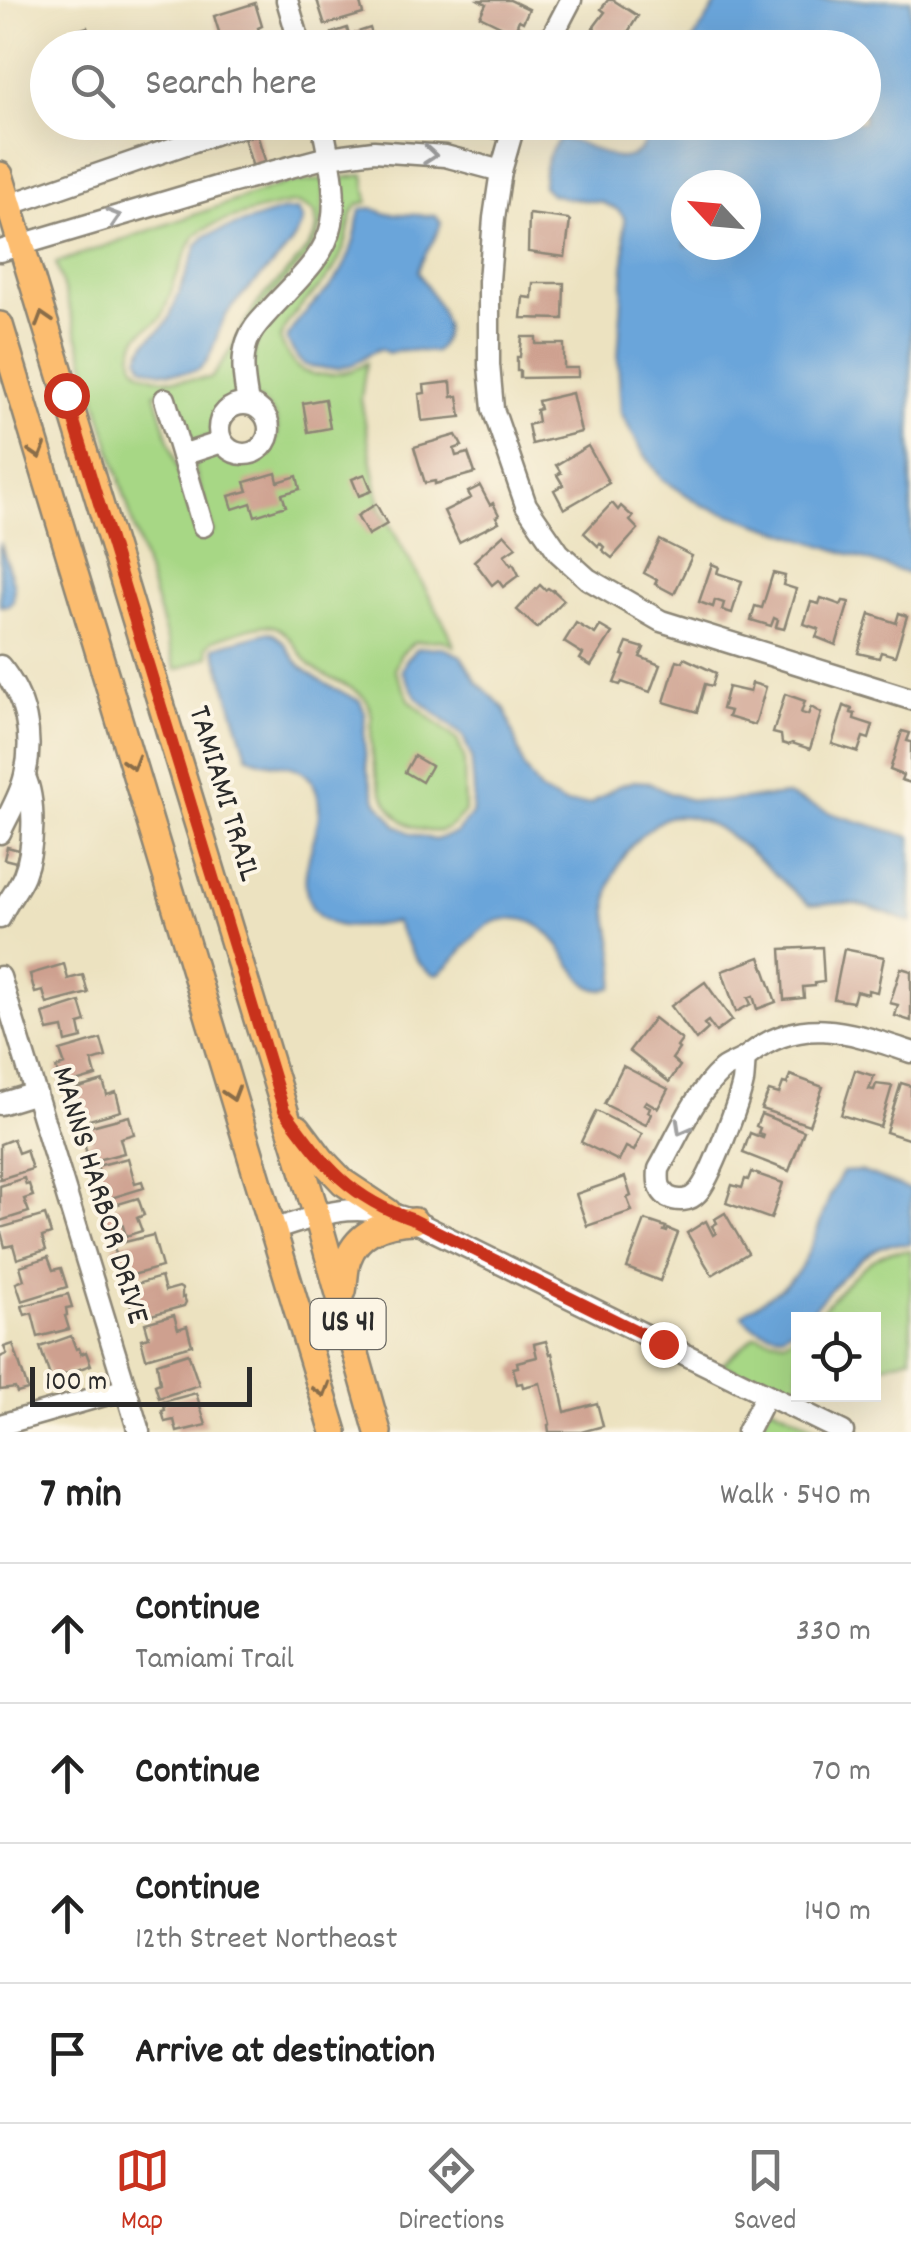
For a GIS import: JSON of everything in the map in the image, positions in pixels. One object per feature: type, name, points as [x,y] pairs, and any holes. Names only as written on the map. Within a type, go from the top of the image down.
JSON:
[{"type":"main road","name":"TAMIAMI TRAIL","points":[[0,175],[10,248],[317,1216],[378,1432]]},
{"type":"main road","name":"US 41","points":[[0,325],[334,1432]]},
{"type":"main road","points":[[284,1110],[343,1182],[388,1212]]},
{"type":"main road","points":[[341,1301],[348,1259],[358,1242],[392,1221],[414,1220]]},
{"type":"street","points":[[287,0],[296,30]]},
{"type":"street","points":[[555,30],[570,0]]},
{"type":"street","points":[[5,207],[197,140]]},
{"type":"street","points":[[248,404],[243,374],[245,346],[252,330],[314,263],[331,226],[334,178],[325,140]]},
{"type":"street","points":[[510,140],[502,170],[489,281],[493,409],[526,505],[559,552],[588,579],[662,621],[911,699]]},
{"type":"street","points":[[10,248],[328,156],[374,151],[445,156],[502,170]]},
{"type":"street","points":[[166,399],[203,526]]},
{"type":"street","points":[[248,404],[262,410],[270,430],[265,444],[252,454],[243,454],[235,453],[222,442],[221,418],[232,407],[248,404]]},
{"type":"street","points":[[182,454],[222,442]]},
{"type":"street","points":[[0,666],[23,703],[29,738],[25,778],[0,833]]},
{"type":"street","points":[[0,918],[8,887],[28,864],[31,790],[25,778]]},
{"type":"street","name":"MANNS HARBOR DRIVE","points":[[0,977],[139,1432]]},
{"type":"street","points":[[745,1058],[742,1083],[709,1174],[699,1192],[688,1200],[675,1200],[664,1194],[658,1183],[659,1169],[702,1090],[725,1067],[745,1058],[760,1045],[778,1036],[820,1030],[860,1036],[911,1052]]},
{"type":"street","points":[[0,1104],[36,1094]]},
{"type":"street","points":[[273,1230],[346,1208],[388,1212],[414,1220],[843,1432]]},
{"type":"street","points":[[0,1425],[126,1389]]},
{"type":"street","points":[[747,1432],[766,1394]]},
{"type":"green space","points":[[364,175],[368,202],[355,208],[335,267],[290,320],[280,339],[294,364],[312,374],[342,373],[366,363],[361,399],[380,507],[454,646],[442,640],[414,642],[400,655],[395,670],[410,701],[457,740],[464,757],[465,812],[440,831],[419,829],[396,815],[377,779],[367,701],[315,669],[278,628],[258,626],[212,641],[207,647],[209,656],[176,670],[56,263],[283,184],[325,179],[323,223],[317,239],[306,258],[261,307],[238,396],[217,411],[212,436],[187,444],[171,390],[155,393],[197,534],[213,532],[192,460],[220,451],[236,460],[250,461],[272,447],[277,422],[270,409],[255,398],[254,348],[260,335],[320,268],[342,178]],"holes":[[[298,203],[315,212],[317,228],[308,247],[258,303],[211,378],[162,378],[139,370],[133,351],[137,338],[162,316],[195,236],[227,220],[275,207]]]},
{"type":"green space","points":[[911,1251],[911,1357],[881,1366],[881,1312],[820,1312],[867,1265],[889,1252]]},
{"type":"green space","points":[[756,1335],[784,1341],[791,1336],[791,1389],[779,1392],[722,1364]]},
{"type":"green space","points":[[770,1405],[826,1432],[757,1432]]},
{"type":"water","points":[[719,0],[911,0],[911,575],[702,505],[661,478],[641,449],[621,413],[618,359],[624,217],[601,202],[551,194],[543,186],[547,160],[559,140],[624,158],[641,149],[646,140],[881,140],[881,30],[700,30]]},
{"type":"water","points":[[372,208],[384,213],[436,216],[441,223],[418,271],[441,312],[445,332],[442,342],[435,352],[388,353],[381,349],[346,367],[325,369],[306,365],[287,340],[297,322],[336,279],[350,251],[360,212]]},
{"type":"water","points":[[297,210],[303,220],[297,234],[234,304],[202,367],[177,373],[143,366],[139,358],[142,349],[169,319],[198,244],[207,235],[281,211]]},
{"type":"water","points":[[0,542],[14,585],[13,601],[0,606]]},
{"type":"water","points":[[269,632],[309,672],[360,701],[365,713],[367,769],[376,800],[396,825],[412,834],[435,840],[456,833],[472,814],[471,756],[463,736],[417,698],[402,671],[418,648],[441,647],[461,656],[477,682],[505,709],[524,768],[540,791],[565,804],[590,804],[634,781],[647,782],[687,799],[713,802],[787,795],[836,815],[911,837],[911,923],[859,905],[809,904],[725,833],[687,816],[668,817],[635,842],[613,879],[608,912],[615,962],[613,987],[599,990],[588,985],[549,934],[519,919],[503,919],[488,925],[444,970],[437,975],[429,972],[417,960],[395,922],[360,927],[337,925],[318,915],[311,905],[306,875],[319,815],[314,785],[308,776],[292,767],[247,755],[214,647]]},
{"type":"water","points":[[860,1171],[911,1190],[911,1244],[887,1245],[866,1256],[810,1312],[791,1312],[791,1328],[782,1334],[750,1324],[742,1315],[783,1287],[802,1265],[843,1172]]},
{"type":"building","points":[[317,0],[359,0],[363,14],[325,25]]},
{"type":"building","points":[[479,0],[510,0],[529,9],[523,22],[519,20],[519,30],[509,30],[480,16],[486,4]]},
{"type":"building","points":[[613,0],[638,16],[629,30],[596,30],[593,28],[605,12],[601,9]]},
{"type":"building","points":[[255,3],[262,26],[259,30],[218,30],[214,16]]},
{"type":"building","points":[[245,140],[259,140],[267,167],[254,171]]},
{"type":"building","points":[[529,214],[570,221],[565,257],[528,252]]},
{"type":"building","points":[[533,283],[564,283],[563,319],[521,318],[523,297],[532,298]]},
{"type":"building","points":[[522,337],[536,337],[536,344],[564,344],[564,368],[578,368],[578,377],[520,378],[517,357]]},
{"type":"building","points":[[451,382],[452,397],[458,396],[461,417],[422,421],[419,394],[425,393],[424,385]]},
{"type":"building","points":[[572,393],[581,432],[532,444],[528,425],[538,422],[538,401]]},
{"type":"building","points":[[325,399],[330,428],[308,432],[303,403]]},
{"type":"building","points":[[456,435],[462,446],[454,449],[456,456],[468,453],[475,473],[425,483],[414,447]]},
{"type":"building","points":[[588,446],[609,483],[564,509],[554,490],[563,485],[556,465]]},
{"type":"building","points":[[276,473],[278,482],[297,476],[300,489],[282,494],[286,506],[255,516],[251,503],[233,509],[229,496],[248,491],[245,482]]},
{"type":"building","points":[[365,474],[372,491],[359,496],[352,479]]},
{"type":"building","points":[[480,486],[490,505],[493,503],[499,522],[459,542],[444,511],[471,498],[468,492]]},
{"type":"building","points":[[376,504],[387,524],[368,535],[357,516]]},
{"type":"building","points":[[611,504],[618,510],[621,506],[633,517],[630,521],[638,529],[612,558],[600,543],[598,546],[584,533]]},
{"type":"building","points":[[504,534],[516,547],[504,555],[519,575],[503,587],[498,580],[492,585],[474,561]]},
{"type":"building","points":[[660,540],[692,556],[674,594],[644,573]]},
{"type":"building","points":[[712,564],[719,567],[717,573],[742,581],[732,613],[722,610],[724,603],[715,600],[713,607],[699,602]]},
{"type":"building","points":[[773,573],[785,576],[783,585],[796,589],[784,629],[776,627],[778,620],[774,618],[771,626],[751,620],[755,606],[762,608]]},
{"type":"building","points":[[540,585],[564,600],[537,628],[517,610]]},
{"type":"building","points":[[821,598],[841,605],[843,601],[849,602],[836,645],[816,637],[819,629],[804,624],[811,602],[819,604]]},
{"type":"building","points":[[899,613],[907,616],[895,656],[881,652],[879,658],[858,653],[870,614],[896,623]]},
{"type":"building","points":[[576,623],[595,634],[600,626],[612,633],[591,666],[580,659],[583,654],[564,642]]},
{"type":"building","points":[[627,643],[644,648],[640,657],[660,665],[650,692],[614,683]]},
{"type":"building","points":[[684,658],[716,673],[712,686],[705,684],[697,712],[664,702],[677,660],[683,662]]},
{"type":"building","points":[[752,683],[766,687],[755,725],[728,717],[730,711],[722,709],[728,687],[750,692]]},
{"type":"building","points":[[785,694],[805,701],[801,713],[808,715],[811,707],[821,713],[810,749],[782,743],[781,735],[773,733]]},
{"type":"building","points":[[844,706],[852,709],[854,719],[873,725],[869,739],[863,737],[858,752],[832,744]]},
{"type":"building","points":[[902,731],[910,733],[907,741],[911,742],[911,783],[890,770]]},
{"type":"building","points":[[414,756],[431,766],[422,782],[405,772]]},
{"type":"building","points":[[7,847],[19,850],[16,862],[4,859]]},
{"type":"building","points":[[822,947],[824,982],[803,987],[804,998],[784,1000],[781,949]]},
{"type":"building","points":[[844,949],[884,957],[877,992],[856,991],[853,1002],[834,999]]},
{"type":"building","points":[[760,957],[776,1002],[757,1009],[753,996],[748,998],[751,1004],[736,1012],[722,971]]},
{"type":"building","points":[[64,964],[68,979],[83,975],[88,993],[47,1004],[43,991],[35,993],[30,974]]},
{"type":"building","points":[[901,968],[911,971],[911,1021],[895,1016],[898,1005],[890,1003]]},
{"type":"building","points":[[705,982],[732,1020],[716,1032],[708,1021],[704,1024],[708,1029],[696,1040],[671,1006]]},
{"type":"building","points":[[80,1002],[86,1022],[79,1024],[82,1038],[66,1042],[63,1028],[48,1031],[43,1014]]},
{"type":"building","points":[[654,1018],[682,1040],[672,1059],[680,1066],[669,1082],[629,1051]]},
{"type":"building","points":[[101,1039],[106,1057],[92,1061],[96,1076],[62,1086],[56,1068],[65,1065],[60,1051]]},
{"type":"building","points":[[623,1066],[668,1089],[658,1108],[646,1101],[644,1104],[650,1107],[651,1114],[646,1125],[604,1104]]},
{"type":"building","points":[[855,1070],[874,1076],[869,1089],[874,1090],[876,1084],[892,1086],[880,1127],[841,1115]]},
{"type":"building","points":[[790,1075],[823,1087],[809,1125],[761,1109],[769,1091],[779,1094]]},
{"type":"building","points":[[103,1081],[107,1095],[116,1092],[121,1111],[75,1124],[70,1105],[78,1103],[75,1089]]},
{"type":"building","points":[[901,1083],[911,1086],[911,1140],[886,1132]]},
{"type":"building","points":[[596,1111],[642,1134],[634,1151],[626,1147],[619,1161],[581,1142]]},
{"type":"building","points":[[761,1114],[804,1131],[789,1171],[743,1153],[750,1133],[763,1138],[756,1126]]},
{"type":"building","points":[[129,1116],[134,1134],[120,1138],[124,1153],[89,1162],[84,1143],[92,1141],[88,1127]]},
{"type":"building","points":[[13,1139],[18,1153],[26,1150],[32,1169],[0,1179],[0,1144]]},
{"type":"building","points":[[128,1158],[135,1183],[142,1181],[144,1188],[98,1202],[92,1182],[101,1179],[97,1166]]},
{"type":"building","points":[[751,1172],[783,1183],[771,1219],[726,1203],[732,1185],[742,1188]]},
{"type":"building","points":[[625,1177],[632,1211],[587,1226],[576,1194]]},
{"type":"building","points":[[24,1178],[33,1196],[24,1199],[29,1212],[0,1221],[0,1186]]},
{"type":"building","points":[[138,1198],[144,1215],[137,1218],[142,1231],[126,1236],[122,1223],[107,1227],[101,1209]]},
{"type":"building","points":[[725,1213],[748,1253],[712,1275],[687,1233],[706,1221],[713,1235],[715,1219]]},
{"type":"building","points":[[45,1215],[51,1234],[42,1237],[46,1250],[17,1259],[13,1245],[5,1247],[0,1228]]},
{"type":"building","points":[[645,1220],[666,1227],[664,1231],[678,1233],[660,1281],[627,1268]]},
{"type":"building","points":[[153,1235],[162,1267],[129,1276],[113,1245]]},
{"type":"building","points":[[48,1257],[53,1270],[61,1268],[67,1287],[22,1301],[16,1283],[24,1280],[20,1266]]},
{"type":"building","points":[[161,1277],[165,1291],[179,1287],[186,1302],[184,1306],[144,1317],[140,1303],[131,1306],[126,1287]]},
{"type":"building","points":[[68,1294],[72,1307],[66,1308],[65,1316],[69,1329],[38,1337],[32,1313],[25,1315],[22,1306]]},
{"type":"building","points":[[174,1315],[178,1329],[187,1326],[192,1345],[146,1358],[141,1339],[149,1337],[145,1323]]},
{"type":"building","points":[[71,1336],[76,1349],[81,1354],[86,1352],[91,1365],[51,1379],[40,1347]]},
{"type":"building","points":[[546,1341],[565,1412],[597,1403],[603,1426],[581,1432],[549,1432],[540,1383],[523,1387],[522,1383],[517,1384],[513,1368],[518,1367],[517,1362],[537,1357],[534,1344]]},
{"type":"building","points":[[13,1344],[28,1390],[17,1393],[15,1388],[0,1390],[0,1357],[7,1354],[4,1347]]},
{"type":"building","points":[[188,1353],[199,1385],[159,1398],[155,1385],[160,1383],[157,1363]]},
{"type":"building","points":[[196,1393],[206,1425],[177,1432],[174,1420],[165,1422],[163,1402]]},
{"type":"route","points":[[66,395],[284,1110],[343,1182],[388,1212],[414,1220],[663,1344]]}]
